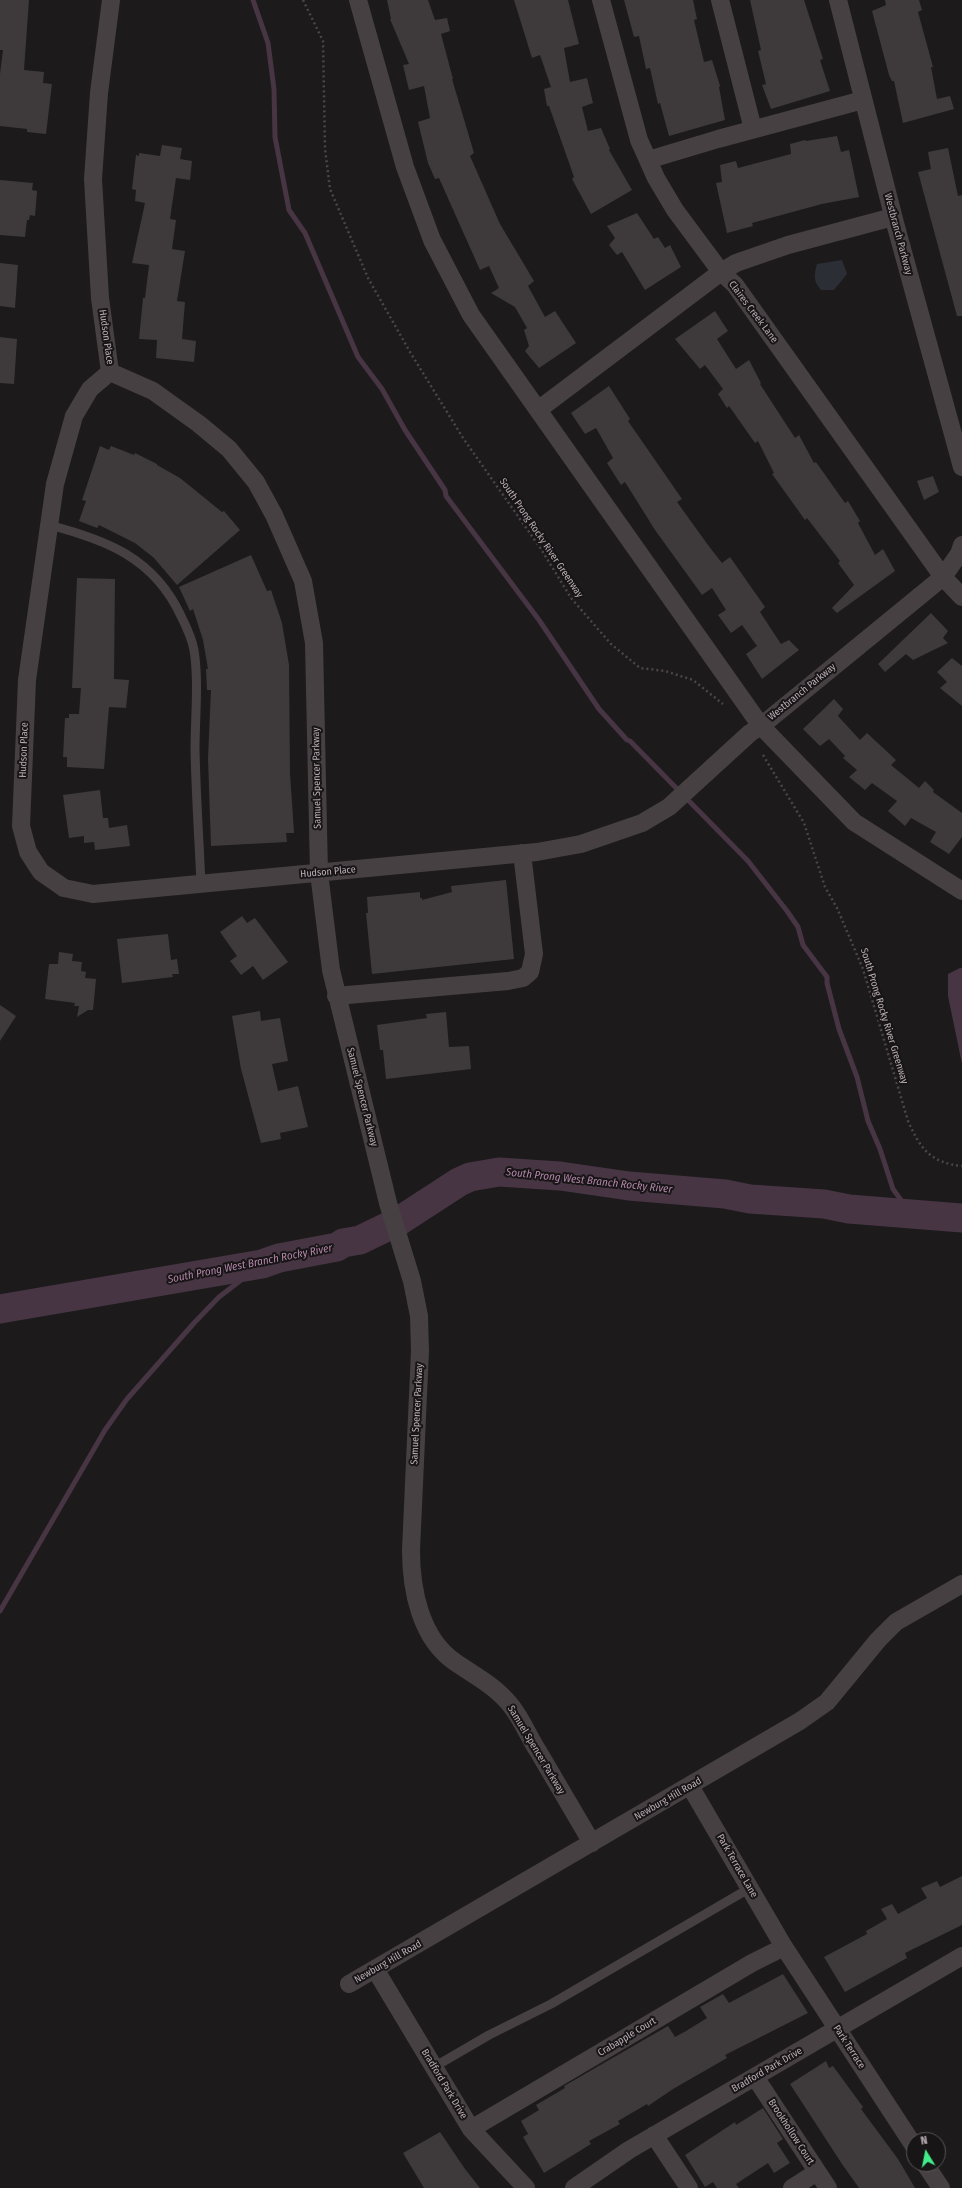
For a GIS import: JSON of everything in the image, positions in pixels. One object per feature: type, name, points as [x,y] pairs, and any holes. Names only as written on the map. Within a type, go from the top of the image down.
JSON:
[{"type":"street","name":"Hudson Place","points":[[111,0],[99,93],[93,179],[100,298],[110,372],[90,389],[74,416],[55,484],[27,680],[21,826],[28,852],[41,872],[64,888],[93,894],[522,853],[582,844],[610,836],[642,823],[669,807],[696,781],[755,730]]},
{"type":"street","points":[[358,0],[405,167],[432,240],[471,315],[538,410],[755,730]]},
{"type":"street","name":"Claires Creek Lane","points":[[601,0],[639,140],[656,178],[675,210],[721,272],[735,285],[943,577],[962,597]]},
{"type":"street","points":[[720,0],[753,129]]},
{"type":"street","name":"Westbranch Parkway","points":[[838,0],[893,217],[962,467]]},
{"type":"street","points":[[648,160],[753,129],[863,100]]},
{"type":"street","points":[[538,410],[721,272],[736,263],[781,248],[893,217]]},
{"type":"street","name":"Samuel Spencer Parkway","points":[[110,372],[153,391],[199,424],[229,449],[256,482],[274,515],[303,581],[314,643],[319,873],[336,996],[388,1203],[408,1267],[416,1299],[420,1333],[411,1566],[420,1611],[433,1639],[443,1652],[455,1662],[486,1682],[512,1706],[592,1843]]},
{"type":"street","name":"Westbranch Parkway","points":[[962,545],[959,554],[943,577],[755,730],[854,822],[962,891]]},
{"type":"street","points":[[336,996],[508,981],[522,978],[530,972],[534,954],[522,853]]},
{"type":"street","name":"Newburg Hill Road","points":[[349,1984],[690,1786],[819,1709],[834,1694],[886,1630],[896,1622],[962,1584]]},
{"type":"street","name":"Park Terrace Lane","points":[[690,1786],[784,1948]]},
{"type":"street","name":"Park Terrace","points":[[784,1948],[906,2134]]},
{"type":"street","name":"Crabapple Court","points":[[471,2129],[752,1963],[784,1948]]},
{"type":"street","name":"Bradford Park Drive","points":[[574,2188],[629,2150],[654,2135],[962,1956]]},
{"type":"street","name":"Bradford Park Drive","points":[[376,1969],[471,2129],[526,2188]]},
{"type":"street","name":"Brookhollow Court","points":[[755,2077],[828,2188]]},
{"type":"street","points":[[654,2135],[689,2188]]},
{"type":"street","points":[[792,2188],[817,2172]]},
{"type":"street","points":[[931,2172],[941,2188]]},
{"type":"lane","points":[[49,525],[85,534],[119,549],[146,567],[172,596],[188,630],[194,650],[196,787],[201,884]]},
{"type":"lane","points":[[434,2067],[489,2035],[551,2004],[750,1888]]},
{"type":"path","name":"South Prong Rocky River Greenway","points":[[303,0],[323,41],[327,168],[330,188],[368,278],[410,352],[463,438],[541,549],[571,598],[611,644],[640,668],[665,670],[693,680],[726,705]]},
{"type":"path","name":"South Prong Rocky River Greenway","points":[[755,730],[804,823],[825,888],[838,908],[863,969],[908,1121],[915,1138],[923,1149],[936,1159],[950,1165],[962,1166]]},
{"type":"shaded area","points":[[842,260],[847,274],[834,290],[821,290],[815,278],[817,264]]},
{"type":"shaded area","points":[[962,968],[962,1064],[948,996],[948,974]]},
{"type":"building","points":[[0,0],[29,0],[24,70],[44,72],[43,83],[52,84],[46,134],[27,132],[27,129],[0,126],[0,74],[3,50],[0,50]]},
{"type":"building","points":[[387,0],[428,0],[435,20],[447,18],[450,31],[441,34],[452,79],[474,153],[470,156],[500,224],[534,281],[528,286],[545,317],[555,311],[576,343],[539,368],[525,351],[529,346],[524,330],[527,328],[515,307],[491,293],[499,288],[489,266],[480,270],[439,178],[435,179],[428,163],[418,122],[430,118],[424,86],[409,90],[403,65],[409,64],[390,19]]},
{"type":"building","points":[[514,0],[568,0],[579,44],[564,48],[570,82],[587,78],[593,103],[582,107],[588,131],[601,128],[610,149],[609,150],[632,190],[591,214],[572,179],[574,177],[549,106],[547,106],[544,89],[551,87],[540,55],[532,58]]},
{"type":"building","points":[[624,0],[693,0],[697,19],[694,20],[704,62],[712,60],[720,86],[725,120],[669,136],[660,103],[658,104],[650,68],[646,69],[639,36],[634,37]]},
{"type":"building","points":[[750,0],[804,0],[823,59],[820,60],[830,91],[771,109],[762,85],[766,84],[758,51],[761,50]]},
{"type":"building","points":[[885,0],[919,0],[922,10],[918,12],[933,67],[931,67],[937,99],[950,96],[954,109],[903,123],[894,81],[892,81],[889,75],[872,11],[886,5]]},
{"type":"building","points":[[837,136],[841,152],[849,150],[859,197],[822,204],[752,223],[753,226],[727,233],[716,183],[722,182],[720,165],[736,161],[738,168],[791,154],[790,144],[805,140]]},
{"type":"building","points":[[162,145],[182,148],[180,159],[192,161],[190,180],[176,178],[170,219],[176,220],[172,249],[185,251],[177,301],[185,302],[182,339],[196,341],[194,362],[156,358],[157,340],[139,339],[143,298],[145,298],[149,265],[132,263],[145,203],[135,201],[136,190],[132,189],[136,155],[139,156],[139,153],[160,156]]},
{"type":"building","points":[[948,148],[958,196],[962,195],[962,316],[957,316],[918,172],[931,169],[928,152]]},
{"type":"building","points":[[0,180],[33,183],[32,190],[37,191],[35,216],[30,215],[29,220],[27,220],[25,237],[0,235]]},
{"type":"building","points":[[637,213],[654,239],[658,237],[665,248],[670,245],[681,267],[645,290],[622,252],[617,255],[609,245],[615,238],[607,226]]},
{"type":"building","points":[[0,263],[18,265],[15,308],[0,306]]},
{"type":"building","points":[[715,311],[728,331],[717,339],[736,369],[749,360],[761,383],[760,384],[795,438],[799,435],[814,463],[816,462],[845,503],[848,501],[860,521],[858,523],[875,555],[883,549],[895,571],[837,613],[832,608],[854,585],[838,563],[840,561],[807,518],[805,520],[772,474],[774,473],[758,441],[755,443],[729,406],[727,408],[718,394],[723,389],[705,365],[700,369],[675,339]]},
{"type":"building","points":[[0,337],[17,339],[14,384],[0,383]]},
{"type":"building","points":[[609,386],[630,419],[628,421],[682,499],[677,502],[722,563],[730,557],[765,607],[760,612],[781,644],[789,640],[799,650],[762,679],[746,654],[757,646],[742,625],[731,633],[718,615],[726,610],[712,588],[702,595],[655,530],[625,482],[621,485],[607,463],[613,458],[596,428],[585,434],[571,413]]},
{"type":"building","points":[[100,446],[109,450],[111,446],[134,455],[135,453],[157,464],[180,478],[222,512],[224,511],[240,530],[177,585],[154,558],[135,543],[99,525],[97,528],[79,521],[86,501],[82,500]]},
{"type":"building","points":[[933,476],[939,492],[924,500],[917,481]]},
{"type":"building","points":[[251,555],[267,591],[271,590],[282,623],[289,665],[290,773],[294,833],[286,833],[287,842],[211,846],[208,758],[211,690],[207,690],[206,669],[208,669],[203,640],[193,609],[190,611],[179,587]]},
{"type":"building","points":[[77,578],[115,579],[114,679],[129,680],[126,708],[109,707],[104,769],[67,767],[67,757],[63,757],[65,718],[69,718],[69,714],[79,714],[81,688],[72,688]]},
{"type":"building","points":[[931,613],[948,631],[943,638],[948,643],[913,660],[906,654],[885,672],[878,664]]},
{"type":"building","points":[[952,658],[962,666],[962,706],[940,688],[947,682],[937,672]]},
{"type":"building","points":[[834,699],[843,709],[838,716],[860,740],[867,733],[896,760],[891,765],[919,788],[925,781],[934,790],[933,792],[962,813],[962,837],[949,854],[930,842],[936,832],[911,818],[905,826],[888,811],[897,801],[872,783],[865,790],[849,777],[857,770],[843,758],[845,756],[829,739],[820,746],[803,729]]},
{"type":"building","points":[[100,790],[103,818],[108,818],[109,828],[127,825],[130,846],[95,850],[94,842],[84,843],[84,836],[69,838],[63,795]]},
{"type":"building","points":[[506,880],[514,959],[372,974],[366,913],[368,913],[367,897],[420,892],[420,898],[422,898],[422,900],[452,892],[451,886]]},
{"type":"building","points":[[242,916],[247,923],[255,918],[288,962],[263,980],[253,966],[241,975],[230,961],[237,956],[220,932]]},
{"type":"building","points":[[168,934],[171,960],[177,959],[179,974],[172,974],[173,977],[122,983],[117,939]]},
{"type":"building","points":[[59,952],[73,954],[72,961],[82,962],[81,971],[86,972],[85,978],[96,979],[93,1010],[88,1010],[77,1017],[79,1006],[74,1006],[75,1003],[45,999],[49,964],[58,964]]},
{"type":"building","points":[[0,1005],[16,1016],[0,1041]]},
{"type":"building","points":[[260,1011],[261,1021],[280,1018],[288,1061],[272,1064],[278,1091],[298,1086],[308,1127],[280,1133],[281,1139],[261,1143],[241,1069],[232,1016]]},
{"type":"building","points":[[446,1012],[449,1047],[469,1046],[471,1069],[386,1079],[383,1050],[380,1050],[377,1025],[427,1018],[426,1014]]},
{"type":"building","points":[[962,1876],[962,1925],[905,1953],[907,1958],[845,1992],[824,1957],[867,1934],[866,1931],[887,1919],[881,1909],[892,1904],[898,1914],[927,1898],[921,1888],[937,1881],[940,1887]]},
{"type":"building","points":[[783,1974],[808,2013],[725,2055],[727,2058],[673,2089],[648,2106],[647,2104],[618,2121],[620,2124],[589,2141],[591,2144],[544,2173],[523,2137],[528,2134],[521,2121],[539,2110],[536,2105],[565,2088],[564,2086],[668,2026],[675,2037],[686,2031],[707,2018],[700,2007],[723,1994],[729,2003]]},
{"type":"building","points":[[826,2061],[829,2068],[833,2066],[863,2107],[861,2109],[898,2159],[915,2188],[859,2188],[842,2164],[790,2084]]},
{"type":"building","points":[[763,2108],[783,2139],[777,2143],[790,2163],[774,2173],[768,2163],[736,2184],[739,2188],[717,2188],[713,2182],[705,2187],[685,2155],[735,2122],[736,2125]]},
{"type":"building","points":[[440,2132],[480,2188],[424,2188],[403,2153]]},
{"type":"waterway","points":[[253,0],[268,43],[274,89],[275,137],[289,210],[305,233],[358,357],[382,389],[405,430],[445,490],[446,496],[539,620],[599,709],[627,740],[630,741],[748,861],[798,927],[803,945],[827,977],[827,983],[839,1029],[857,1077],[868,1121],[880,1149],[893,1189],[911,1214]]},
{"type":"waterway","name":"South Prong West Branch Rocky River","points":[[0,1309],[262,1264],[279,1258],[337,1247],[343,1243],[360,1240],[399,1221],[459,1182],[470,1177],[499,1172],[560,1176],[629,1186],[725,1194],[750,1199],[824,1204],[849,1209],[962,1218]]},
{"type":"waterway","points":[[0,1611],[105,1430],[127,1399],[219,1297],[262,1264]]}]
